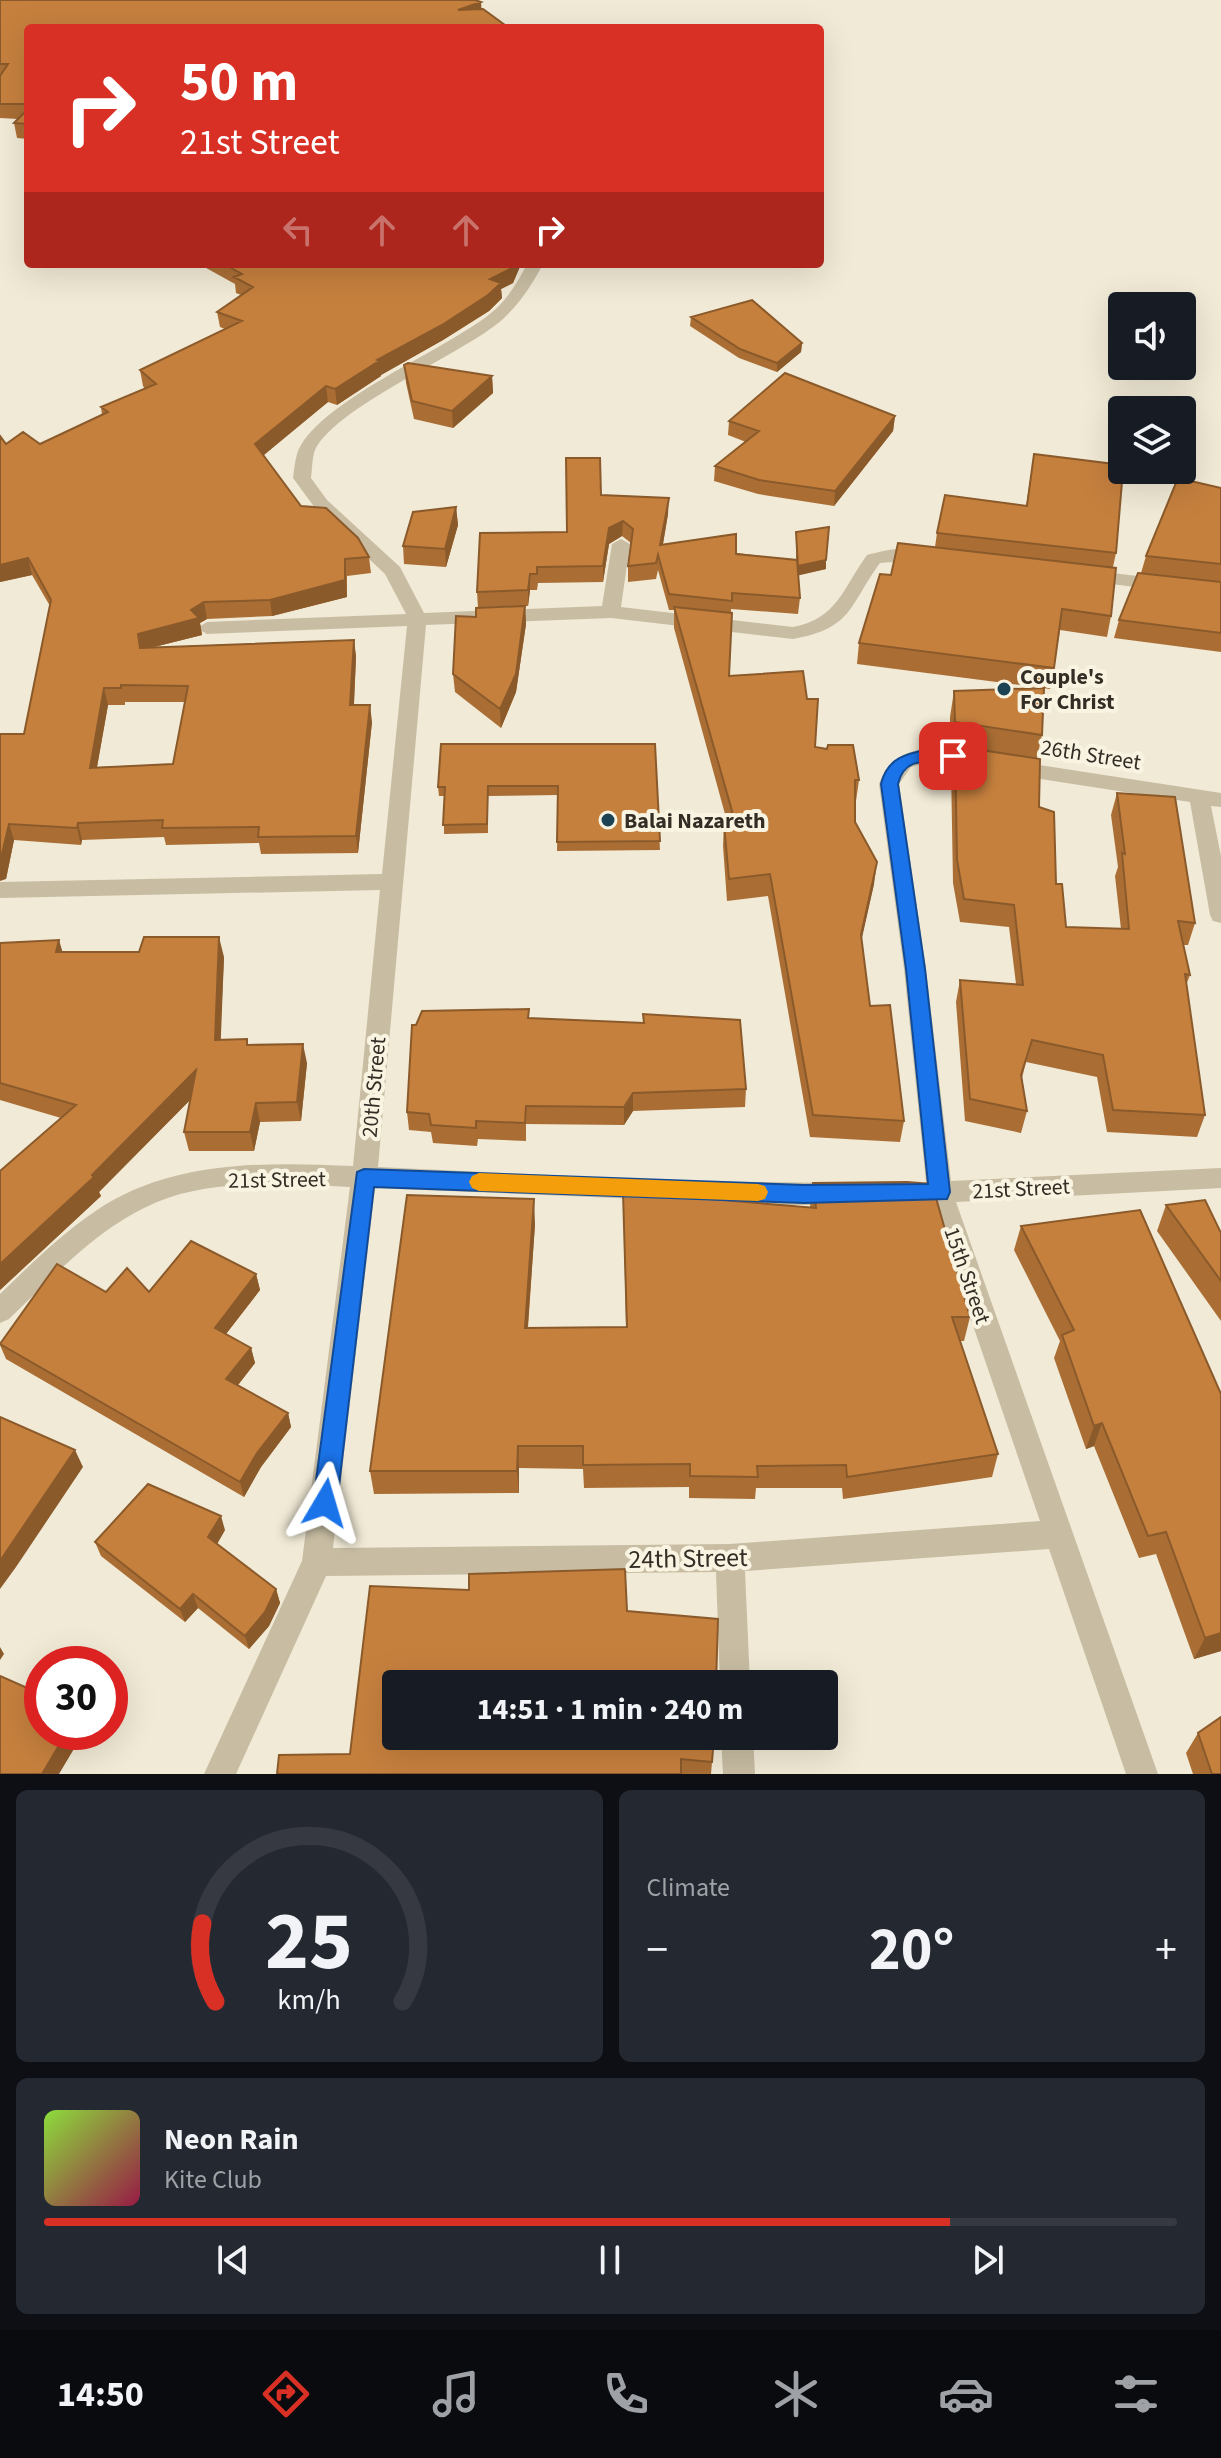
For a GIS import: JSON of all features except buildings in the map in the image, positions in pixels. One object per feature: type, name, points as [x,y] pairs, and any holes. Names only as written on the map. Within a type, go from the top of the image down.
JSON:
[{"type":"street","points":[[417,618],[393,571],[321,504],[302,478],[306,452],[322,429],[400,375],[496,317],[524,286],[533,268]]},
{"type":"street","points":[[611,612],[621,544]]},
{"type":"street","points":[[207,628],[611,612],[793,633],[833,622],[874,559],[897,554],[938,559]]},
{"type":"street","points":[[1061,573],[1221,592]]},
{"type":"street","name":"20th Street","points":[[220,1774],[317,1562],[364,1178],[417,618]]},
{"type":"street","name":"26th Street","points":[[905,760],[929,755],[953,756],[1210,798]]},
{"type":"street","name":"15th Street","points":[[905,760],[892,774],[889,784],[915,969],[940,1192],[1142,1774]]},
{"type":"street","points":[[1210,798],[1221,915]]},
{"type":"street","points":[[0,890],[393,882]]},
{"type":"street","name":"21st Street","points":[[0,1311],[87,1228],[116,1209],[155,1192],[193,1183],[250,1178],[364,1178],[804,1194],[864,1193]]},
{"type":"street","name":"21st Street","points":[[894,1193],[1221,1178]]},
{"type":"street","name":"24th Street","points":[[317,1562],[730,1558],[1058,1534]]},
{"type":"street","points":[[730,1558],[734,1670]]},
{"type":"street","points":[[738,1750],[739,1774]]},
{"type":"slow traffic","points":[[479,1182],[758,1192]]},
{"type":"place","name":"Couple's For Christ","points":[[1004,689]]},
{"type":"place","name":"Balai Nazareth","points":[[608,820]]},
{"type":"route","points":[[325,1503],[364,1178],[804,1194],[940,1192],[915,969],[889,784],[892,774],[905,760],[929,755],[953,756]]}]
